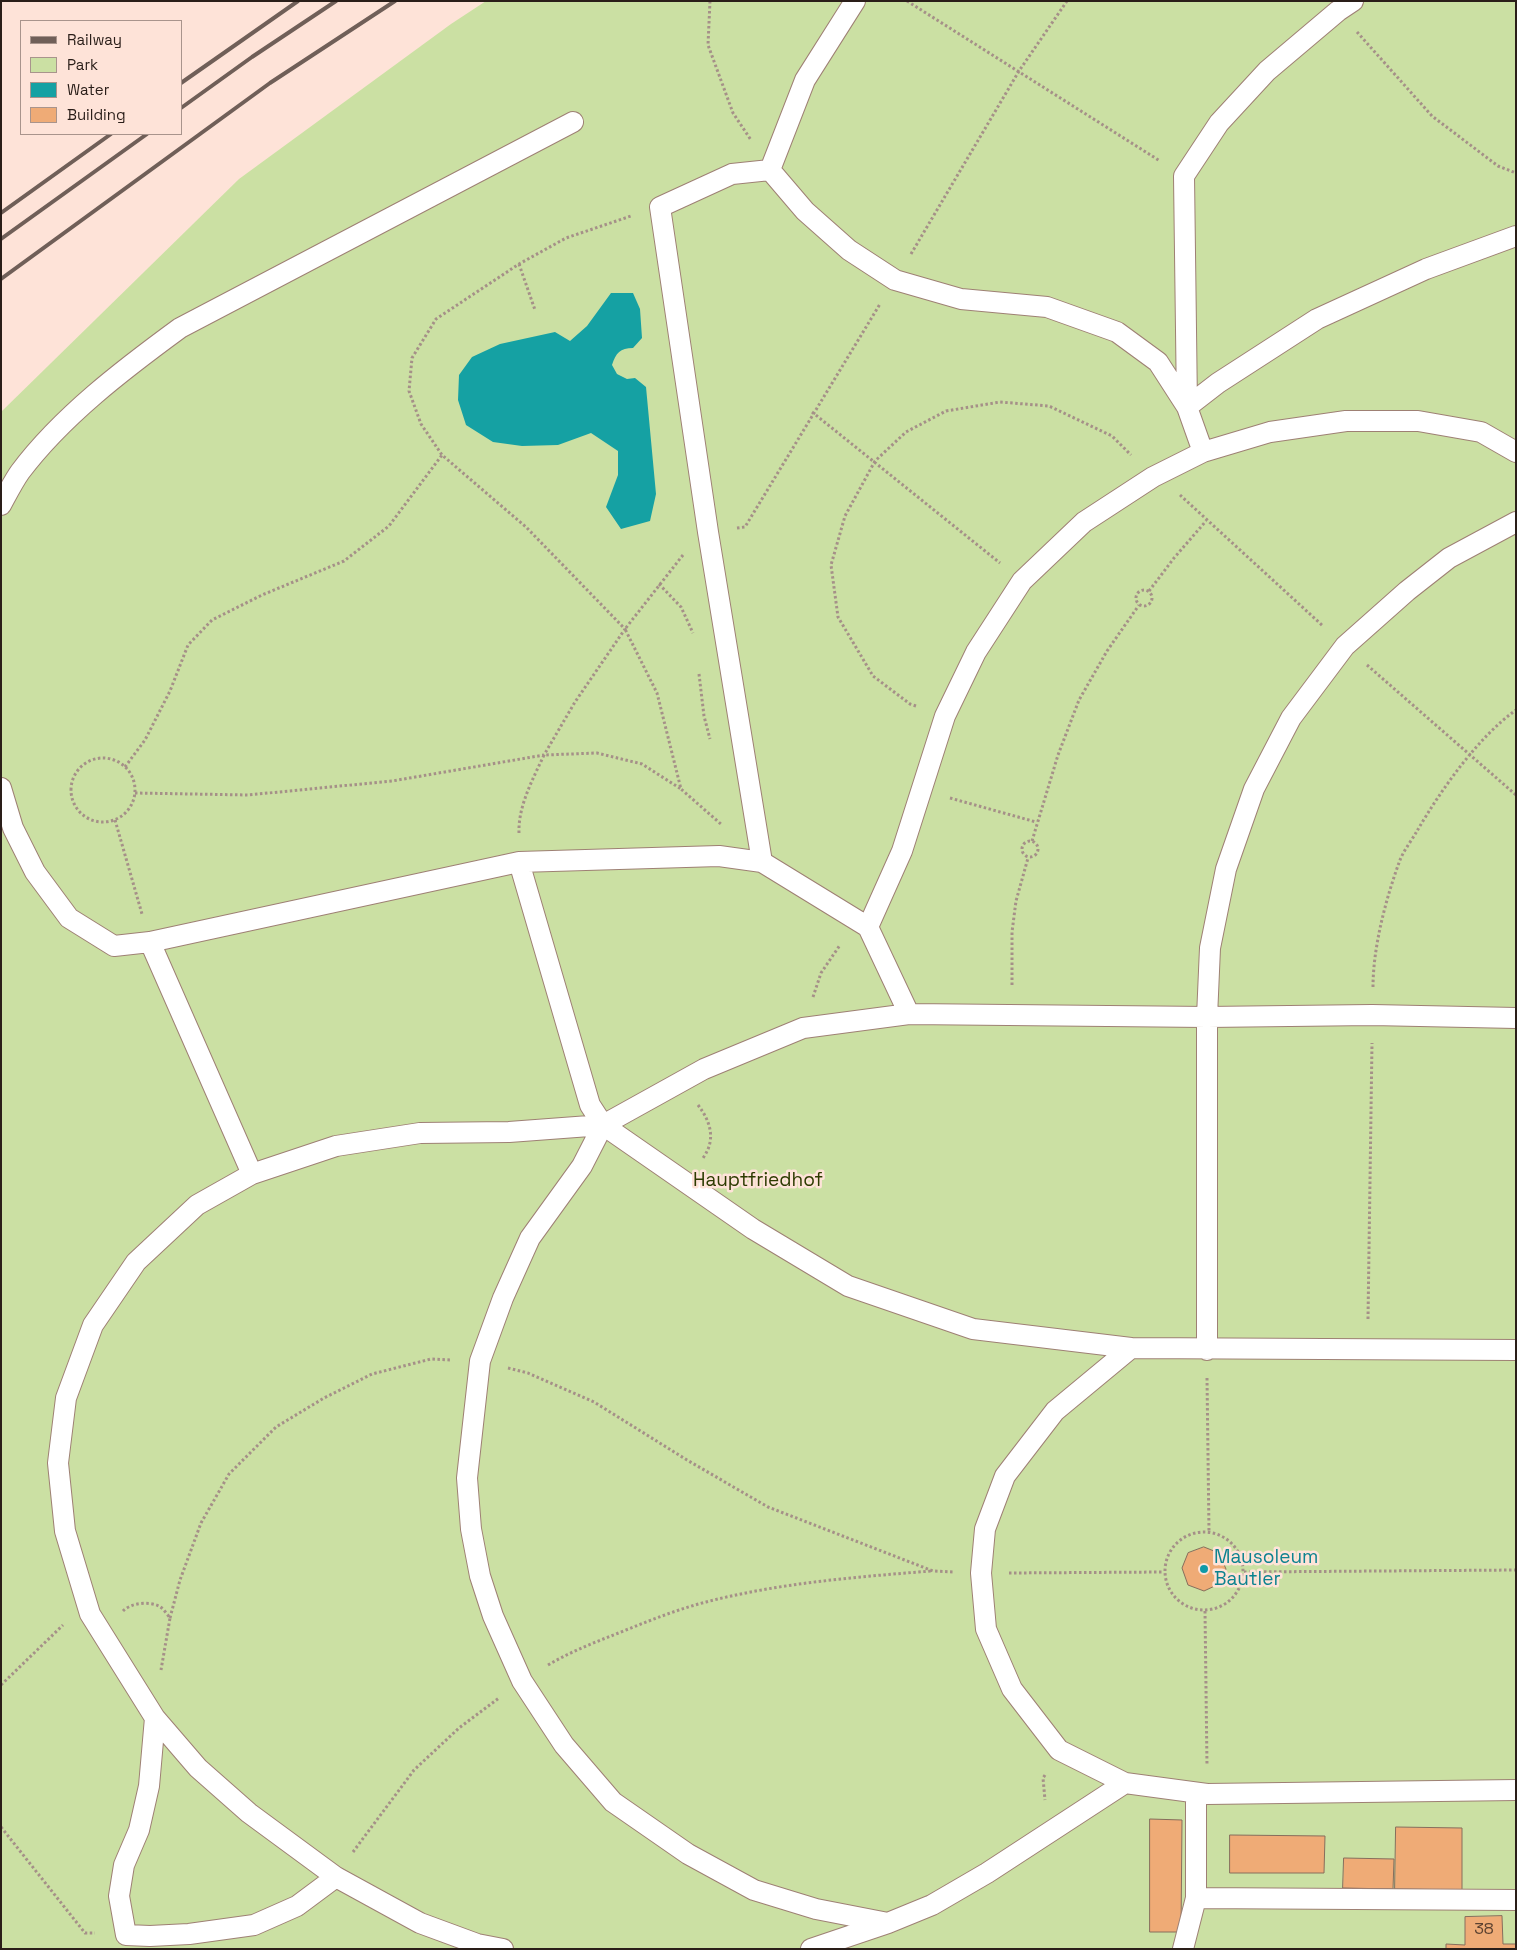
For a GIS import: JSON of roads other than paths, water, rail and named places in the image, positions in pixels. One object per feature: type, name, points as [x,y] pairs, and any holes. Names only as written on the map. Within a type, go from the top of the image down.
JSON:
[{"type":"lane","points":[[770,170],[805,80],[856,1]]},
{"type":"lane","points":[[1187,407],[1184,176],[1219,123],[1267,71],[1346,6]]},
{"type":"lane","points":[[1,505],[19,472],[63,424],[122,371],[180,328],[573,122]]},
{"type":"lane","points":[[762,862],[708,532],[660,207],[732,174],[770,170]]},
{"type":"lane","points":[[770,170],[805,211],[849,250],[895,280],[961,299],[1047,307],[1118,332],[1158,362],[1187,407],[1203,452]]},
{"type":"lane","points":[[1187,407],[1218,383],[1317,319],[1426,269],[1516,236]]},
{"type":"lane","points":[[863,924],[902,850],[945,716],[976,652],[1022,581],[1084,522],[1153,477],[1203,452],[1270,432],[1346,421],[1418,421],[1481,432],[1516,452]]},
{"type":"lane","points":[[1207,1350],[1207,1017],[1210,948],[1226,869],[1254,789],[1291,718],[1345,646],[1407,591],[1449,558],[1516,522]]},
{"type":"lane","points":[[1,788],[13,828],[35,872],[69,918],[114,946],[150,942],[519,862],[719,856],[762,862],[863,924],[910,1014]]},
{"type":"lane","points":[[519,862],[590,1105],[603,1125],[753,1229],[848,1286],[973,1329],[1131,1348],[1207,1350],[1516,1350]]},
{"type":"lane","points":[[150,942],[252,1174]]},
{"type":"lane","points":[[503,1949],[477,1944],[420,1923],[336,1878],[249,1813],[198,1768],[155,1718],[90,1614],[65,1531],[58,1463],[66,1398],[93,1325],[136,1262],[197,1205],[252,1174],[336,1146],[420,1133],[510,1132],[603,1125],[704,1069],[802,1028],[910,1014],[1207,1017],[1372,1015],[1516,1018]]},
{"type":"lane","points":[[603,1125],[582,1166],[530,1238],[503,1298],[480,1361],[467,1478],[471,1529],[480,1576],[493,1616],[522,1681],[564,1745],[613,1802],[688,1854],[754,1890],[816,1909],[888,1923]]},
{"type":"lane","points":[[1131,1348],[1055,1411],[1005,1476],[985,1529],[981,1573],[986,1629],[1012,1689],[1059,1750],[1125,1783],[1201,1794],[1516,1790]]},
{"type":"lane","points":[[155,1718],[150,1786],[139,1830],[124,1865],[119,1896],[126,1935],[189,1934],[254,1925],[298,1906],[336,1878]]},
{"type":"lane","points":[[811,1949],[888,1923],[932,1904],[987,1873],[1125,1783]]},
{"type":"lane","points":[[1183,1949],[1196,1898],[1201,1794]]},
{"type":"lane","points":[[1196,1898],[1516,1900]]},
{"type":"water","points":[[611,293],[633,293],[640,309],[642,338],[633,348],[619,352],[612,365],[617,374],[627,379],[635,378],[646,387],[656,494],[650,521],[621,529],[606,507],[618,475],[618,451],[591,433],[558,445],[522,446],[493,442],[466,425],[458,400],[459,375],[472,357],[500,344],[555,332],[570,341],[587,326]]},
{"type":"railway","points":[[182,82],[298,1]]},
{"type":"railway","points":[[182,107],[252,57],[336,1]]},
{"type":"railway","points":[[1,279],[270,83],[395,1]]},
{"type":"railway","points":[[1,213],[110,135]]},
{"type":"railway","points":[[1,239],[146,135]]},
{"type":"place","name":"Mausoleum Bautler","points":[[1204,1569]]},
{"type":"park label","name":"Hauptfriedhof","points":[[758,1181]]}]
